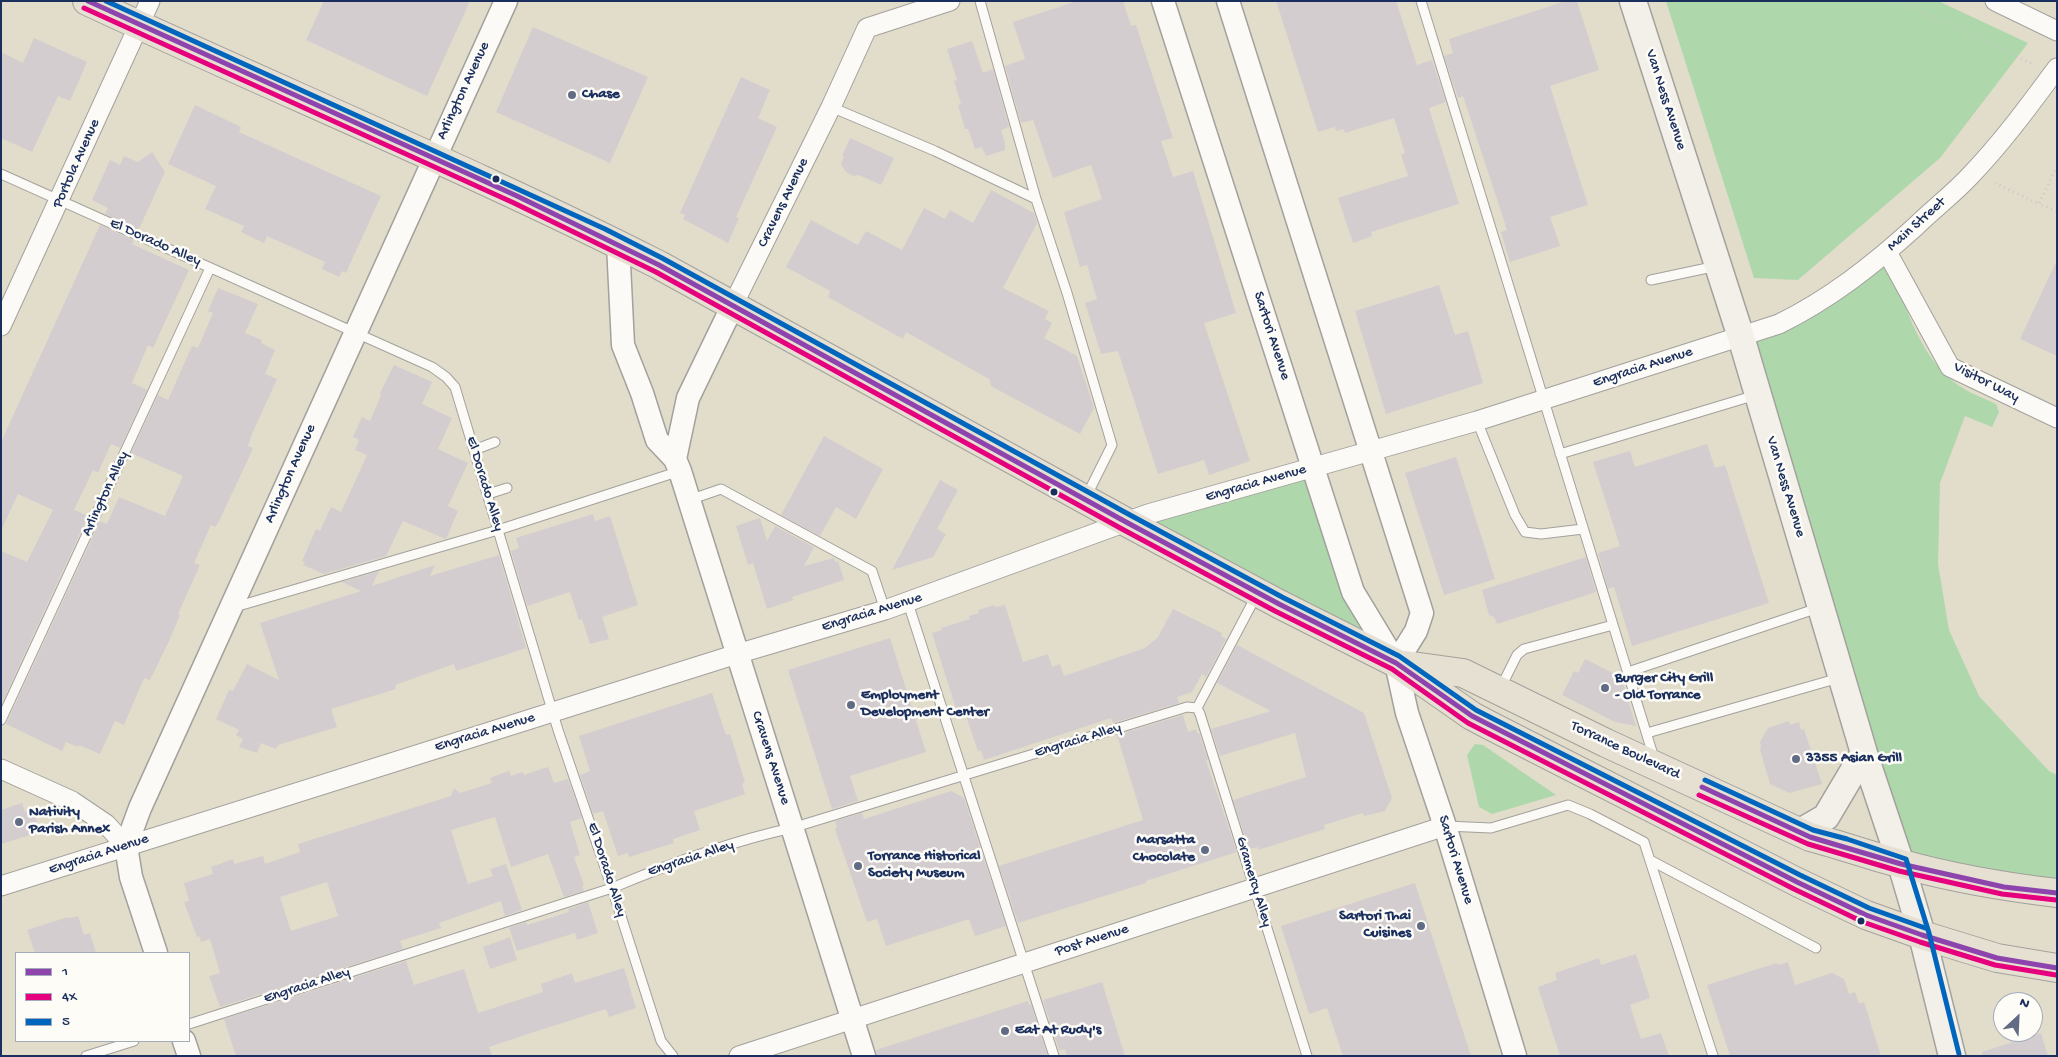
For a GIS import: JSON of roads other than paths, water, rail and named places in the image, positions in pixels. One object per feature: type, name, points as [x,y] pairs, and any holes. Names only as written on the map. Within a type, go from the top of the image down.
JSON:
[{"type":"main road","name":"Torrance Boulevard","points":[[87,1],[618,244],[733,305],[1126,522],[1396,663],[1472,716],[1797,882],[1866,915],[1922,935],[1997,958],[2057,968]]},
{"type":"main road","name":"Van Ness Avenue","points":[[1633,1],[1741,337],[1864,753],[1901,864],[1922,935],[1952,1056]]},
{"type":"main road","name":"Torrance Boulevard","points":[[1396,663],[1463,674],[1657,767],[1800,832],[1901,864],[2004,887],[2057,893]]},
{"type":"main road","points":[[1800,832],[1826,817],[1864,753]]},
{"type":"street","name":"Portola Avenue","points":[[1,326],[60,201],[150,1]]},
{"type":"street","name":"Arlington Avenue","points":[[156,952],[131,878],[126,846],[140,808],[433,158],[506,1]]},
{"type":"street","name":"Cravens Avenue","points":[[678,465],[688,398],[831,107],[867,28],[950,1]]},
{"type":"street","name":"Sartori Avenue","points":[[1163,1],[1353,592],[1396,663],[1407,713],[1445,826],[1515,1056]]},
{"type":"street","points":[[1228,1],[1422,613],[1416,631],[1396,663]]},
{"type":"street","points":[[1995,1],[2057,31]]},
{"type":"street","name":"Main Street","points":[[1741,337],[1779,324],[1805,311],[1848,283],[1887,252],[1968,178],[2022,116],[2055,71]]},
{"type":"street","name":"Cravens Avenue","points":[[618,244],[623,345],[642,393],[657,440],[678,465],[864,1056]]},
{"type":"street","name":"Visitor Way","points":[[1887,252],[1950,367],[2057,418]]},
{"type":"street","name":"Engracia Avenue","points":[[1,886],[737,654],[908,603],[1126,522],[1370,450],[1478,421],[1741,337]]},
{"type":"street","points":[[1,769],[72,801],[106,824],[126,846]]},
{"type":"street","name":"Post Avenue","points":[[739,1056],[1445,826]]},
{"type":"street","points":[[184,1042],[189,1056]]},
{"type":"lane","points":[[980,1],[1036,199],[1067,293],[1112,445],[1085,499]]},
{"type":"lane","points":[[1420,1],[1657,767]]},
{"type":"lane","points":[[831,107],[935,151],[1036,199]]},
{"type":"lane","name":"El Dorado Alley","points":[[1,174],[432,367],[446,377],[455,387],[558,730],[612,888],[661,1041],[673,1056]]},
{"type":"lane","points":[[1651,280],[1718,266]]},
{"type":"lane","name":"Arlington Alley","points":[[1,720],[210,268]]},
{"type":"lane","points":[[1560,454],[1758,394]]},
{"type":"lane","points":[[1478,421],[1515,514],[1525,532],[1541,534],[1583,529]]},
{"type":"lane","points":[[474,450],[495,442]]},
{"type":"lane","points":[[230,608],[498,530],[678,465]]},
{"type":"lane","points":[[488,494],[507,488]]},
{"type":"lane","points":[[689,501],[722,489],[872,571],[885,610]]},
{"type":"lane","points":[[1197,708],[1258,592]]},
{"type":"lane","points":[[908,603],[962,776],[1054,1056]]},
{"type":"lane","points":[[1628,672],[1821,607]]},
{"type":"lane","points":[[1499,691],[1517,655],[1524,649],[1613,625]]},
{"type":"lane","points":[[1646,733],[1842,677]]},
{"type":"lane","name":"Engracia Alley","points":[[190,1024],[612,888],[653,870],[765,834],[792,828],[1187,707],[1197,708]]},
{"type":"lane","name":"Gramercy Alley","points":[[1197,708],[1307,1056]]},
{"type":"lane","points":[[1445,826],[1491,828],[1568,805],[1590,814],[1644,842],[1713,1056]]},
{"type":"lane","points":[[1650,860],[1816,948]]},
{"type":"lane","points":[[86,1056],[131,1042]]},
{"type":"place","name":"Chase","points":[[572,95]]},
{"type":"place","name":"Burger City Grill - Old Torrance","points":[[1605,688]]},
{"type":"place","name":"Employment Development Center","points":[[851,705]]},
{"type":"place","name":"3355 Asian Grill","points":[[1796,759]]},
{"type":"place","name":"Nativity Parish Annex","points":[[19,822]]},
{"type":"place","name":"Marsatta Chocolate","points":[[1205,850]]},
{"type":"place","name":"Torrance Historical Society Museum","points":[[858,866]]},
{"type":"place","name":"Sartori Thai Cuisines","points":[[1421,926]]},
{"type":"place","name":"Eat At Rudy's","points":[[1005,1031]]}]
